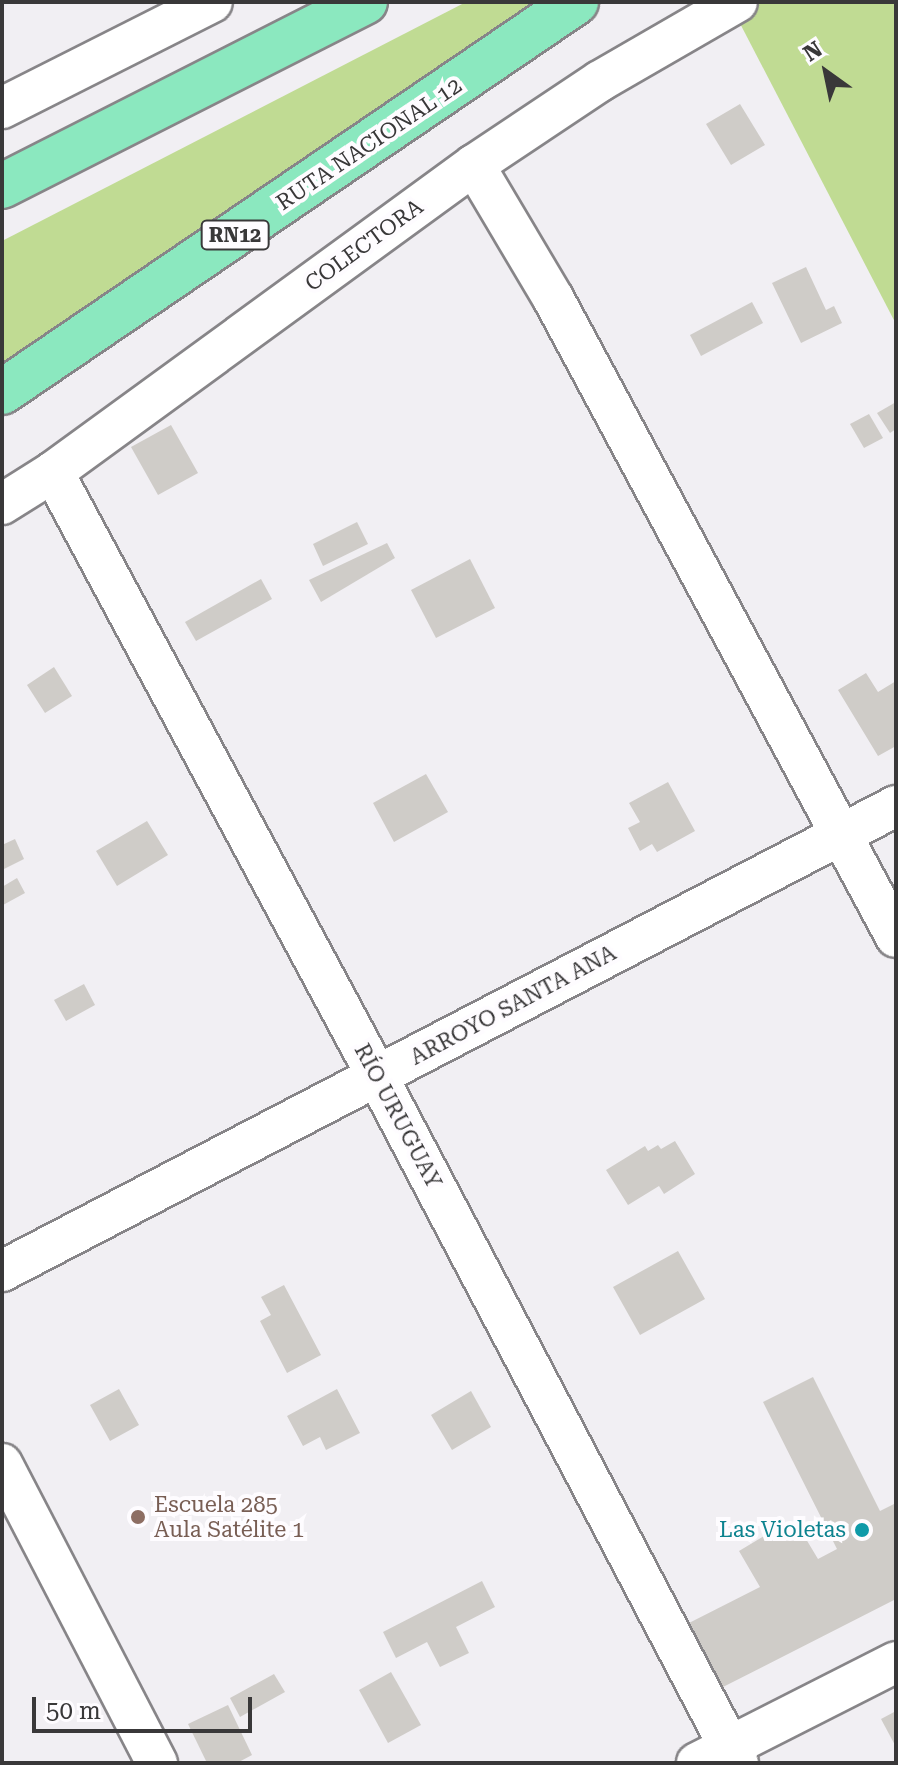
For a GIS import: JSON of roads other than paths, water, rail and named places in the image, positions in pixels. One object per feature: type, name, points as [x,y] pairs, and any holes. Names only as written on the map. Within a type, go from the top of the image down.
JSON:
[{"type":"highway","points":[[2,186],[365,2]]},
{"type":"highway","name":"RUTA NACIONAL 12","points":[[2,392],[576,2]]},
{"type":"street","points":[[2,108],[212,2]]},
{"type":"street","name":"COLECTORA","points":[[2,504],[53,472],[474,165],[600,81],[737,2]]},
{"type":"street","points":[[474,165],[553,298],[896,937]]},
{"type":"street","name":"RÍO URUGUAY","points":[[53,472],[377,1076],[722,1757]]},
{"type":"street","name":"ARROYO SANTA ANA","points":[[2,1271],[896,806]]},
{"type":"street","points":[[2,1464],[157,1763]]},
{"type":"street","points":[[722,1757],[896,1662]]},
{"type":"place","name":"Escuela 285 Aula Satélite 1","points":[[138,1517]]},
{"type":"place","name":"Las Violetas","points":[[862,1530]]}]
